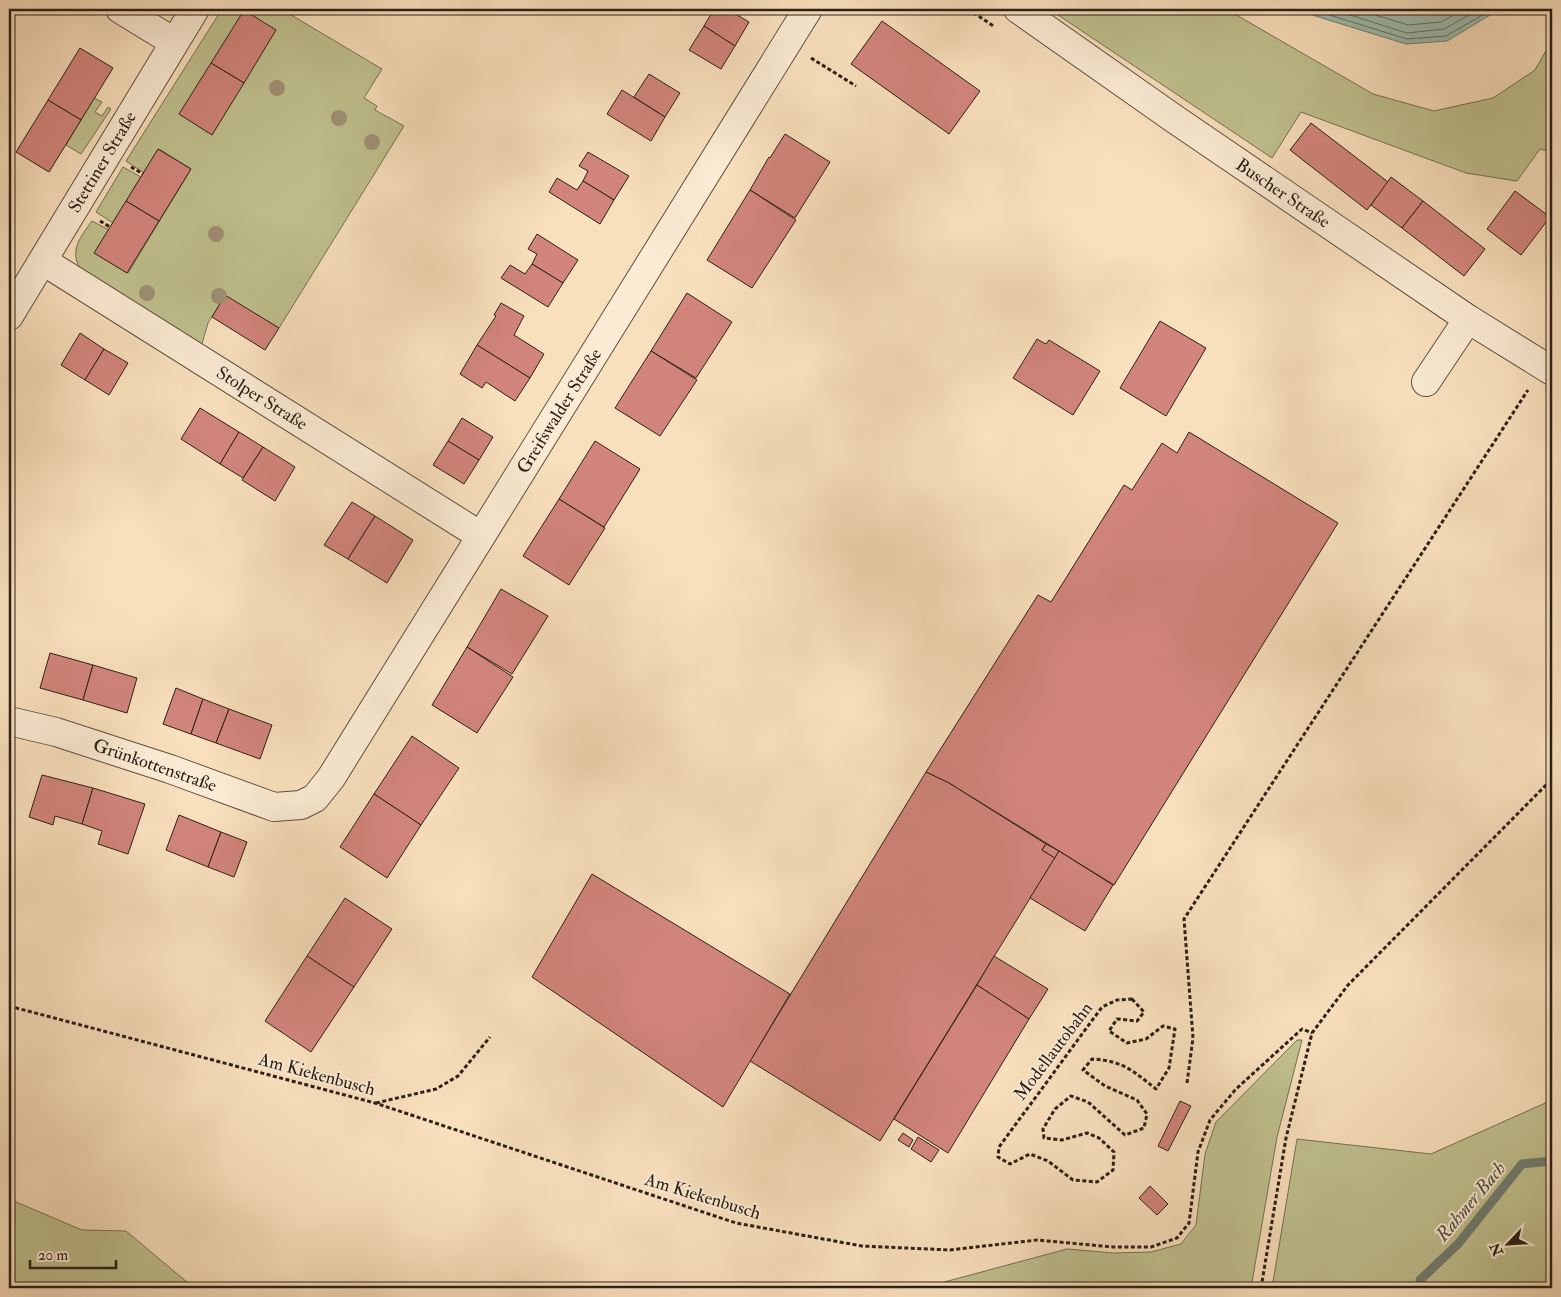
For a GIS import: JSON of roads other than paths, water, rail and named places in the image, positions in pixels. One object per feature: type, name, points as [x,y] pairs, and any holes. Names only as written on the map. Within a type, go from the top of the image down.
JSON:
[{"type":"street","points":[[120,9],[174,42]]},
{"type":"street","name":"Stettiner Straße","points":[[9,316],[195,9]]},
{"type":"street","name":"Greifswalder Straße","points":[[301,805],[315,798],[331,778],[808,9]]},
{"type":"street","name":"Buscher Straße","points":[[1018,9],[1468,319],[1548,368]]},
{"type":"street","name":"Stolper Straße","points":[[42,260],[481,536]]},
{"type":"street","points":[[1426,382],[1468,319]]},
{"type":"street","name":"Grünkottenstraße","points":[[9,721],[56,732],[170,769],[274,807],[301,805]]},
{"type":"water","points":[[1293,9],[1500,9],[1447,41],[1406,44]]},
{"type":"waterway","name":"Rahmer Bach","points":[[1420,1280],[1458,1244],[1522,1164],[1552,1161]]}]
